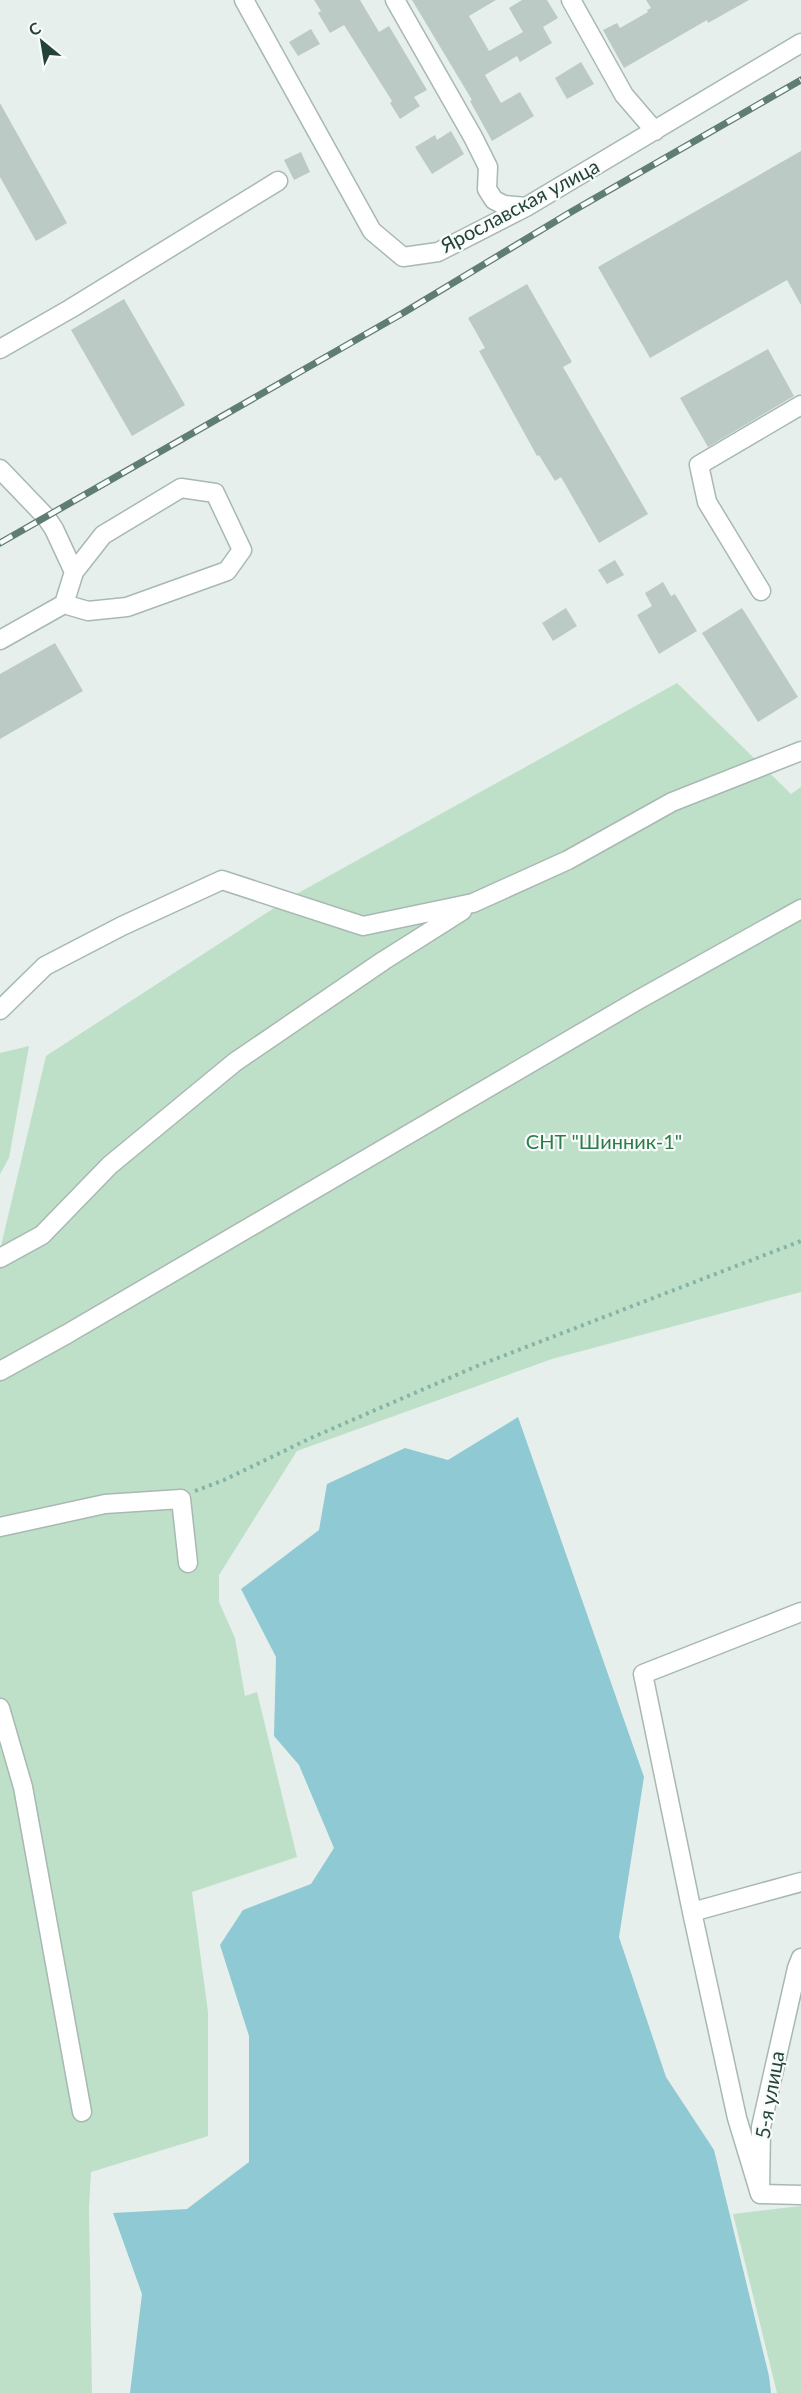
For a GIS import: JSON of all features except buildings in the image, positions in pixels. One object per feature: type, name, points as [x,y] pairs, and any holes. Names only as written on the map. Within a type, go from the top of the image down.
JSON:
[{"type":"street","name":"Ярославская улица","points":[[244,0],[372,231],[403,257],[438,252],[526,207],[801,43]]},
{"type":"street","points":[[395,0],[488,167],[487,189],[494,200],[504,205],[526,207]]},
{"type":"street","points":[[571,0],[624,95],[655,131]]},
{"type":"street","points":[[0,349],[278,181]]},
{"type":"street","points":[[761,591],[707,502],[699,465],[801,405]]},
{"type":"street","points":[[0,469],[46,517],[74,572]]},
{"type":"street","points":[[0,640],[64,604],[74,572],[103,535],[181,488],[215,493],[242,550],[227,571],[127,607],[88,611],[64,604]]},
{"type":"street","points":[[0,1258],[42,1234],[110,1166],[235,1062],[382,961],[473,903],[568,860],[672,802],[801,751]]},
{"type":"street","points":[[0,1010],[45,966],[222,880],[363,926],[473,903]]},
{"type":"street","points":[[0,1371],[78,1328],[638,1000],[801,909]]},
{"type":"street","points":[[0,1527],[105,1504],[181,1500],[188,1563]]},
{"type":"street","points":[[801,1612],[643,1674],[737,2118],[760,2194],[801,2194]]},
{"type":"street","points":[[0,1708],[23,1787],[82,2112]]},
{"type":"street","points":[[692,1912],[801,1882]]},
{"type":"street","name":"5-я улица","points":[[760,2194],[761,2127],[801,1958]]},
{"type":"path","points":[[172,1500],[224,1480],[313,1437],[477,1366],[801,1241]]},
{"type":"green space","name":"СНТ \"Шинник-1\"","points":[[677,683],[791,794],[801,787],[801,1292],[552,1359],[297,1451],[219,1575],[219,1602],[235,1638],[245,1696],[257,1692],[297,1857],[192,1892],[208,2012],[208,2136],[91,2172],[89,2208],[92,2393],[0,2393],[0,1250],[46,1056],[291,897]]},
{"type":"green space","points":[[29,1046],[9,1158],[0,1174],[0,1053]]},
{"type":"green space","points":[[801,2206],[801,2393],[777,2393],[733,2214]]},
{"type":"water","points":[[518,1417],[644,1777],[619,1937],[666,2077],[714,2150],[769,2376],[771,2393],[130,2393],[142,2294],[113,2213],[187,2209],[249,2162],[249,2036],[220,1945],[243,1910],[311,1884],[334,1848],[299,1765],[274,1736],[276,1657],[241,1589],[319,1530],[327,1484],[405,1448],[448,1460]]},
{"type":"railway","points":[[0,543],[403,313],[571,212],[801,80]]}]
